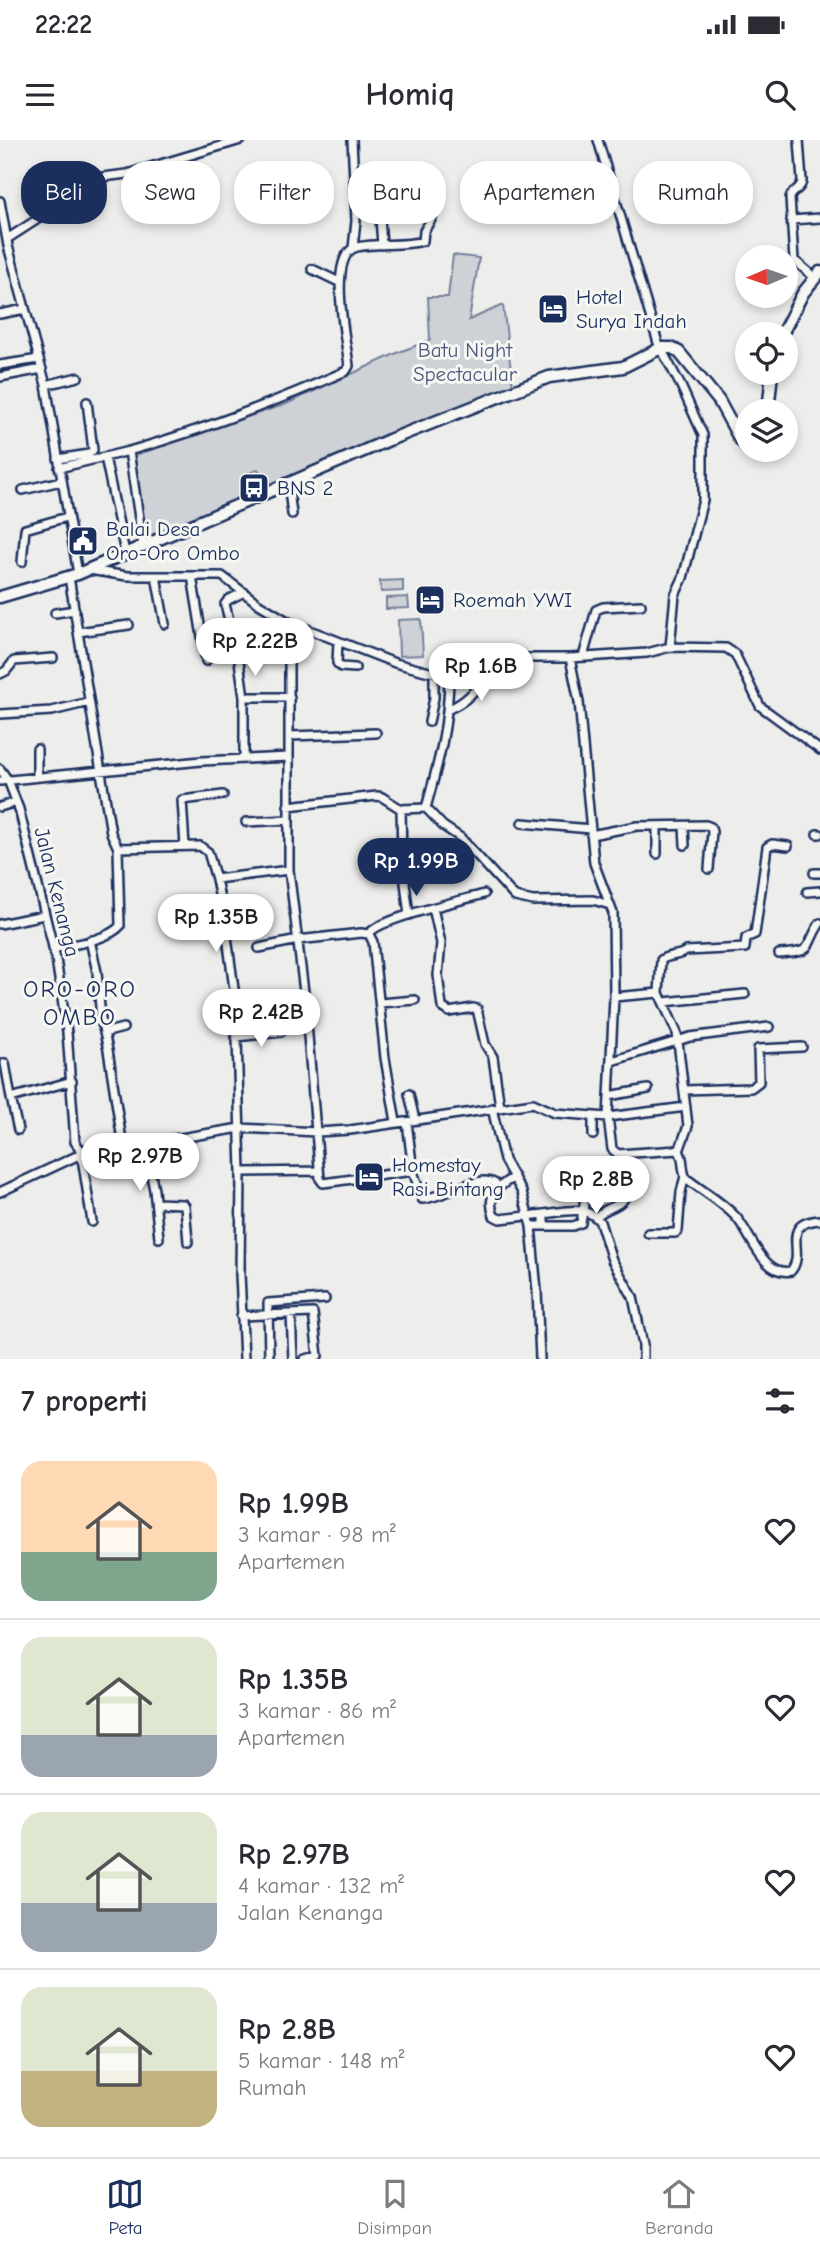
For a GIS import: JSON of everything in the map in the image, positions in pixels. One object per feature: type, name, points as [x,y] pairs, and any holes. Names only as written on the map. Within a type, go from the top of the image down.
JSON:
[{"type":"main road","points":[[788,322],[803,293],[817,274]]},
{"type":"main road","points":[[0,597],[78,574],[288,482],[549,377],[623,367],[661,348],[672,348],[679,352],[719,401],[735,431]]},
{"type":"street","points":[[6,239],[103,177],[127,174],[241,140]]},
{"type":"street","points":[[60,468],[129,451],[218,422],[346,371],[349,366],[339,301],[339,282],[347,254],[353,248],[356,221],[352,140]]},
{"type":"street","points":[[598,140],[661,348],[703,435],[703,500],[683,578],[675,595],[670,647]]},
{"type":"street","points":[[789,140],[799,141],[802,181],[800,187],[791,195],[794,260],[817,274]]},
{"type":"street","points":[[0,201],[6,239],[46,385],[78,574],[75,610],[78,632],[111,833],[118,848],[120,926],[90,940],[53,949]]},
{"type":"street","points":[[791,220],[820,218]]},
{"type":"street","points":[[380,224],[382,245]]},
{"type":"street","points":[[353,248],[418,243],[423,240],[429,224]]},
{"type":"street","points":[[312,269],[339,282]]},
{"type":"street","points":[[0,314],[25,309]]},
{"type":"street","points":[[0,365],[39,359]]},
{"type":"street","points":[[0,377],[42,369]]},
{"type":"street","points":[[46,385],[78,377]]},
{"type":"street","points":[[58,459],[89,454],[93,450],[87,402]]},
{"type":"street","points":[[129,451],[143,545]]},
{"type":"street","points":[[105,457],[125,553]]},
{"type":"street","points":[[23,490],[61,481]]},
{"type":"street","points":[[288,482],[292,514]]},
{"type":"street","points":[[22,562],[24,529],[67,517]]},
{"type":"street","points":[[109,561],[112,574]]},
{"type":"street","points":[[78,574],[222,576],[289,622],[395,663],[434,674],[482,674],[515,657],[570,658],[647,653],[670,647],[721,647],[731,650],[760,706],[820,750]]},
{"type":"street","points":[[156,576],[165,624]]},
{"type":"street","points":[[192,576],[206,661]]},
{"type":"street","points":[[244,592],[225,604],[239,661],[244,698],[244,758]]},
{"type":"street","points":[[583,657],[596,610],[603,607],[641,605]]},
{"type":"street","points":[[55,613],[75,610]]},
{"type":"street","points":[[289,622],[289,870],[305,1000],[320,1179],[323,1183],[413,1171]]},
{"type":"street","points":[[78,632],[129,625]]},
{"type":"street","points":[[338,641],[338,665],[355,668]]},
{"type":"street","points":[[0,674],[14,661],[53,658]]},
{"type":"street","points":[[570,658],[579,702],[598,878],[612,913],[614,997],[608,1116],[612,1150],[618,1154],[674,1148],[680,1151]]},
{"type":"street","points":[[429,722],[434,698],[434,674]]},
{"type":"street","points":[[426,808],[449,709],[449,674]]},
{"type":"street","points":[[449,709],[460,704],[471,693],[480,682],[482,674]]},
{"type":"street","points":[[244,698],[290,697]]},
{"type":"street","points":[[0,714],[52,711],[89,702]]},
{"type":"street","points":[[290,736],[376,733]]},
{"type":"street","points":[[37,749],[37,777]]},
{"type":"street","points":[[4,780],[244,758],[289,757]]},
{"type":"street","name":"Jalan Kenanga","points":[[0,769],[16,802],[53,949],[67,1032],[75,1142],[81,1152],[92,1223]]},
{"type":"street","points":[[185,846],[182,800],[223,795]]},
{"type":"street","points":[[288,806],[377,796],[401,809],[426,808]]},
{"type":"street","points":[[0,807],[16,802]]},
{"type":"street","points":[[426,808],[440,824],[466,843],[515,897],[533,901],[593,900],[610,905]]},
{"type":"street","points":[[401,809],[409,915]]},
{"type":"street","points":[[246,822],[288,820]]},
{"type":"street","points":[[522,823],[591,832],[637,826],[706,825],[711,827],[709,869]]},
{"type":"street","points":[[684,825],[685,845]]},
{"type":"street","points":[[657,826],[657,854]]},
{"type":"street","points":[[648,1233],[678,1231],[685,1175],[680,1151],[687,1131],[679,1041],[676,1027],[659,993],[660,963],[665,957],[679,957],[686,951],[745,948],[746,938],[755,934],[767,847],[772,844],[788,846]]},
{"type":"street","points":[[118,848],[200,846],[206,849],[216,879],[236,1004],[244,1359]]},
{"type":"street","points":[[404,868],[459,859]]},
{"type":"street","points":[[216,879],[289,870]]},
{"type":"street","points":[[807,892],[820,891]]},
{"type":"street","points":[[369,934],[376,927],[409,915],[484,894]]},
{"type":"street","points":[[433,908],[441,943],[438,975],[442,1007],[449,1012],[477,1009],[485,1044],[493,1057],[496,1107],[505,1160],[522,1192],[531,1226],[540,1359]]},
{"type":"street","points":[[0,924],[44,915]]},
{"type":"street","points":[[779,954],[802,952],[808,948],[820,923]]},
{"type":"street","points":[[259,948],[298,940],[369,934]]},
{"type":"street","points":[[369,934],[373,943],[385,1058],[396,1122]]},
{"type":"street","points":[[90,940],[123,1147]]},
{"type":"street","points":[[614,997],[659,993]]},
{"type":"street","points":[[664,1002],[745,994]]},
{"type":"street","points":[[236,1004],[305,1000]]},
{"type":"street","points":[[380,1003],[415,1000]]},
{"type":"street","points":[[612,1061],[679,1041],[725,1031],[769,1027]]},
{"type":"street","points":[[104,1032],[123,1028]]},
{"type":"street","points":[[236,1037],[281,1032]]},
{"type":"street","points":[[684,1090],[751,1088],[759,1082],[758,1049],[802,1047]]},
{"type":"street","points":[[5,1063],[18,1130]]},
{"type":"street","points":[[11,1098],[72,1081]]},
{"type":"street","points":[[609,1096],[648,1089]]},
{"type":"street","points":[[408,1094],[413,1171],[421,1198],[482,1180],[491,1180],[498,1186]]},
{"type":"street","points":[[0,1192],[81,1152],[240,1128],[317,1132],[533,1103],[555,1113],[593,1116],[686,1107]]},
{"type":"street","points":[[593,1116],[593,1135]]},
{"type":"street","points":[[145,1144],[156,1203],[159,1238]]},
{"type":"street","points":[[596,1217],[605,1208],[618,1205],[626,1196],[625,1154]]},
{"type":"street","points":[[241,1172],[319,1171]]},
{"type":"street","points":[[531,1226],[580,1223],[587,1186],[559,1171]]},
{"type":"street","points":[[685,1175],[733,1213],[763,1257],[771,1266],[783,1272],[794,1269],[795,1236],[798,1228],[805,1223],[820,1220]]},
{"type":"street","points":[[514,1177],[498,1186],[491,1199],[494,1216],[500,1219],[583,1210],[600,1222],[612,1260],[633,1297],[643,1345],[643,1359]]},
{"type":"street","points":[[156,1203],[178,1203],[185,1206],[188,1242]]},
{"type":"street","points":[[544,1214],[544,1226]]},
{"type":"street","points":[[269,1359],[267,1304],[325,1300]]},
{"type":"street","points":[[291,1314],[293,1359]]},
{"type":"street","points":[[241,1315],[314,1314],[318,1356],[305,1359]]},
{"type":"green space","name":"Batu Night Spectacular","points":[[453,255],[479,258],[469,320],[503,305],[513,387],[451,409],[266,487],[258,469],[244,476],[247,495],[145,538],[132,454],[284,405],[430,340],[428,297],[448,297]]},
{"type":"green space","points":[[403,580],[403,591],[381,592],[380,581]]},
{"type":"green space","points":[[408,597],[409,608],[386,609],[386,598]]},
{"type":"green space","points":[[421,619],[423,655],[399,656],[398,620]]},
{"type":"place","name":"Hotel Surya Indah","points":[[553,309]]},
{"type":"place","name":"BNS 2","points":[[254,488]]},
{"type":"place","name":"Balai Desa Oro-Oro Ombo","points":[[83,541]]},
{"type":"place","name":"Roemah YWI","points":[[430,600]]},
{"type":"place","name":"Homestay Rasi Bintang","points":[[369,1177]]},
{"type":"district","name":"ORO-ORO OMBO","points":[[80,1003]]}]
